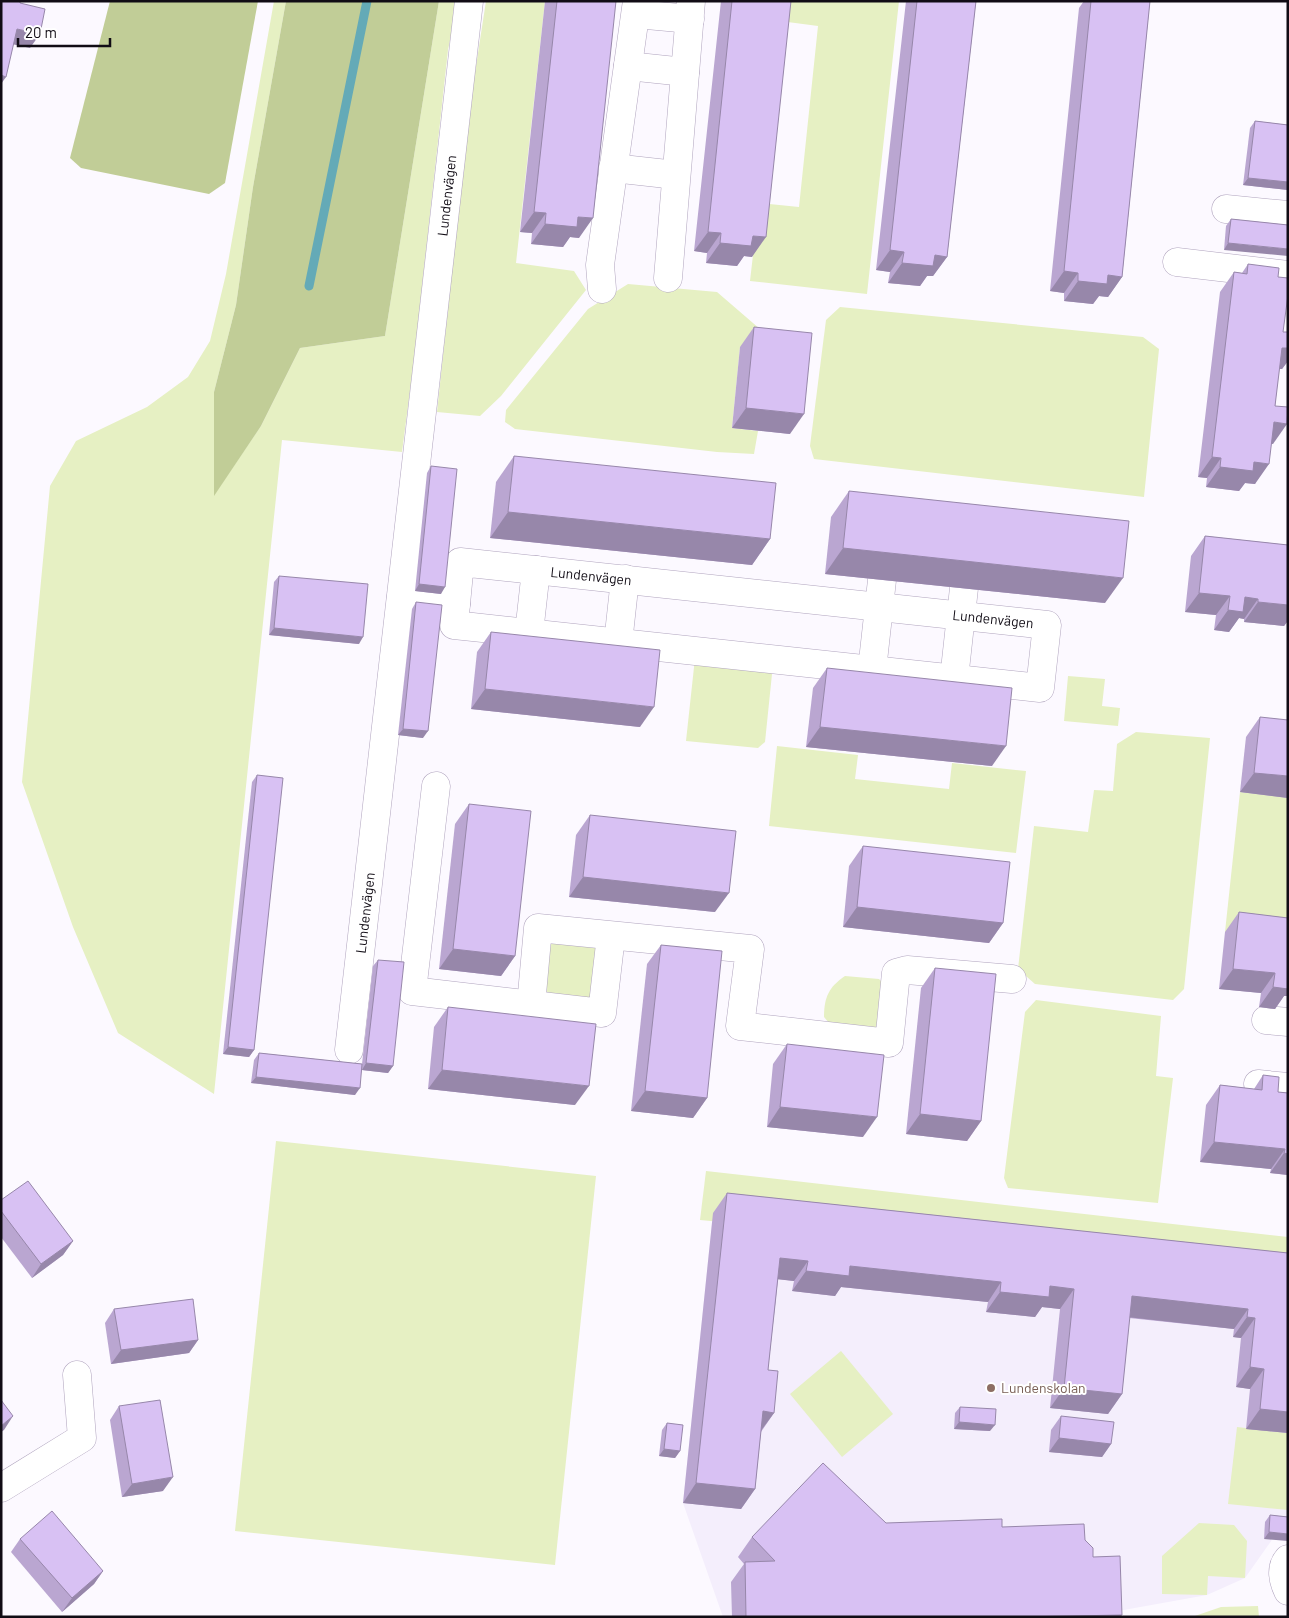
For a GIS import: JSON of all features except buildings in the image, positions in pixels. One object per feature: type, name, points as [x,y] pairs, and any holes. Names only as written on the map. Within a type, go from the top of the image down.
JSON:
[{"type":"street","name":"Lundenvägen","points":[[349,1050],[384,759],[469,1]]},
{"type":"street","points":[[602,289],[600,264],[636,7],[690,10],[668,278]]},
{"type":"street","points":[[628,66],[685,72]]},
{"type":"street","points":[[613,168],[676,175]]},
{"type":"street","points":[[1226,209],[1288,215]]},
{"type":"street","points":[[1178,262],[1288,275]]},
{"type":"street","name":"Lundenvägen","points":[[460,562],[625,580],[1046,625],[1040,688],[952,691],[871,682],[618,643],[454,625],[460,562]]},
{"type":"street","points":[[529,633],[536,570]]},
{"type":"street","points":[[618,643],[625,580]]},
{"type":"street","points":[[871,682],[882,580]]},
{"type":"street","points":[[952,691],[964,588]]},
{"type":"street","points":[[402,598],[456,604]]},
{"type":"street","points":[[436,786],[412,991],[602,1014],[610,936]]},
{"type":"street","points":[[531,1005],[538,928],[750,950],[740,1026],[889,1043],[896,973],[907,970],[1012,978]]},
{"type":"street","points":[[1258,1084],[1288,1087]]},
{"type":"street","points":[[1,1488],[82,1438],[77,1375]]},
{"type":"street","points":[[1288,1559],[1284,1563],[1283,1580],[1288,1591]]},
{"type":"shaded area","name":"Lundenskolan","points":[[713,1213],[1288,1274],[1288,1517],[1245,1578],[1207,1595],[1107,1613],[1107,1617],[723,1617],[683,1503]]},
{"type":"green space","points":[[110,1],[258,1],[225,183],[209,194],[81,168],[70,158]]},
{"type":"green space","points":[[274,1],[286,1],[253,187],[236,305],[214,392],[214,495],[261,426],[300,348],[385,336],[439,1],[458,1],[448,50],[402,452],[282,440],[214,1094],[118,1033],[73,927],[22,782],[50,486],[76,441],[147,407],[188,377],[210,341],[226,274]]},
{"type":"green space","points":[[286,1],[439,1],[385,336],[300,348],[261,426],[214,496],[214,392],[236,305],[253,187]]},
{"type":"green space","points":[[486,1],[545,1],[516,263],[574,271],[586,290],[501,396],[480,416],[437,412],[468,118]]},
{"type":"green space","points":[[782,1],[899,1],[867,294],[750,281],[759,203],[799,207],[818,26],[780,21]]},
{"type":"green space","points":[[628,284],[717,292],[768,336],[740,347],[732,428],[758,431],[754,454],[717,452],[515,429],[505,422],[506,410],[588,309]]},
{"type":"green space","points":[[840,307],[1143,337],[1159,349],[1144,497],[814,459],[810,446],[826,320]]},
{"type":"green space","points":[[695,658],[769,667],[772,674],[765,742],[758,748],[686,741]]},
{"type":"green space","points":[[1068,676],[1105,679],[1102,706],[1120,708],[1118,726],[1064,721]]},
{"type":"green space","points":[[1136,732],[1210,738],[1184,989],[1173,1000],[1035,984],[1018,969],[1034,826],[1088,832],[1094,790],[1113,791],[1117,744]]},
{"type":"green space","points":[[777,746],[858,755],[855,779],[949,789],[952,763],[1026,771],[1016,853],[769,826]]},
{"type":"green space","points":[[1240,792],[1288,797],[1288,939],[1225,932]]},
{"type":"green space","points":[[554,935],[595,941],[601,954],[600,993],[588,1005],[549,1001],[539,989],[542,946]]},
{"type":"green space","points":[[845,976],[879,979],[889,989],[876,1034],[835,1030],[824,1017],[826,998],[835,984]]},
{"type":"green space","points":[[1036,1000],[1161,1016],[1156,1076],[1173,1078],[1158,1203],[1008,1188],[1004,1178],[1025,1012]]},
{"type":"green space","points":[[276,1141],[596,1176],[555,1565],[235,1531]]},
{"type":"green space","points":[[706,1171],[1288,1237],[1288,1274],[700,1220]]},
{"type":"green space","points":[[841,1351],[893,1414],[842,1457],[790,1394]]},
{"type":"green space","points":[[1237,1427],[1288,1433],[1288,1510],[1228,1504]]},
{"type":"green space","points":[[1199,1523],[1234,1525],[1247,1541],[1245,1578],[1208,1576],[1207,1595],[1162,1594],[1162,1556]]},
{"type":"green space","points":[[1258,1606],[1259,1617],[1192,1617],[1221,1607]]},
{"type":"waterway","points":[[309,286],[367,1]]},
{"type":"place","name":"Lundenskolan","points":[[991,1388]]}]
